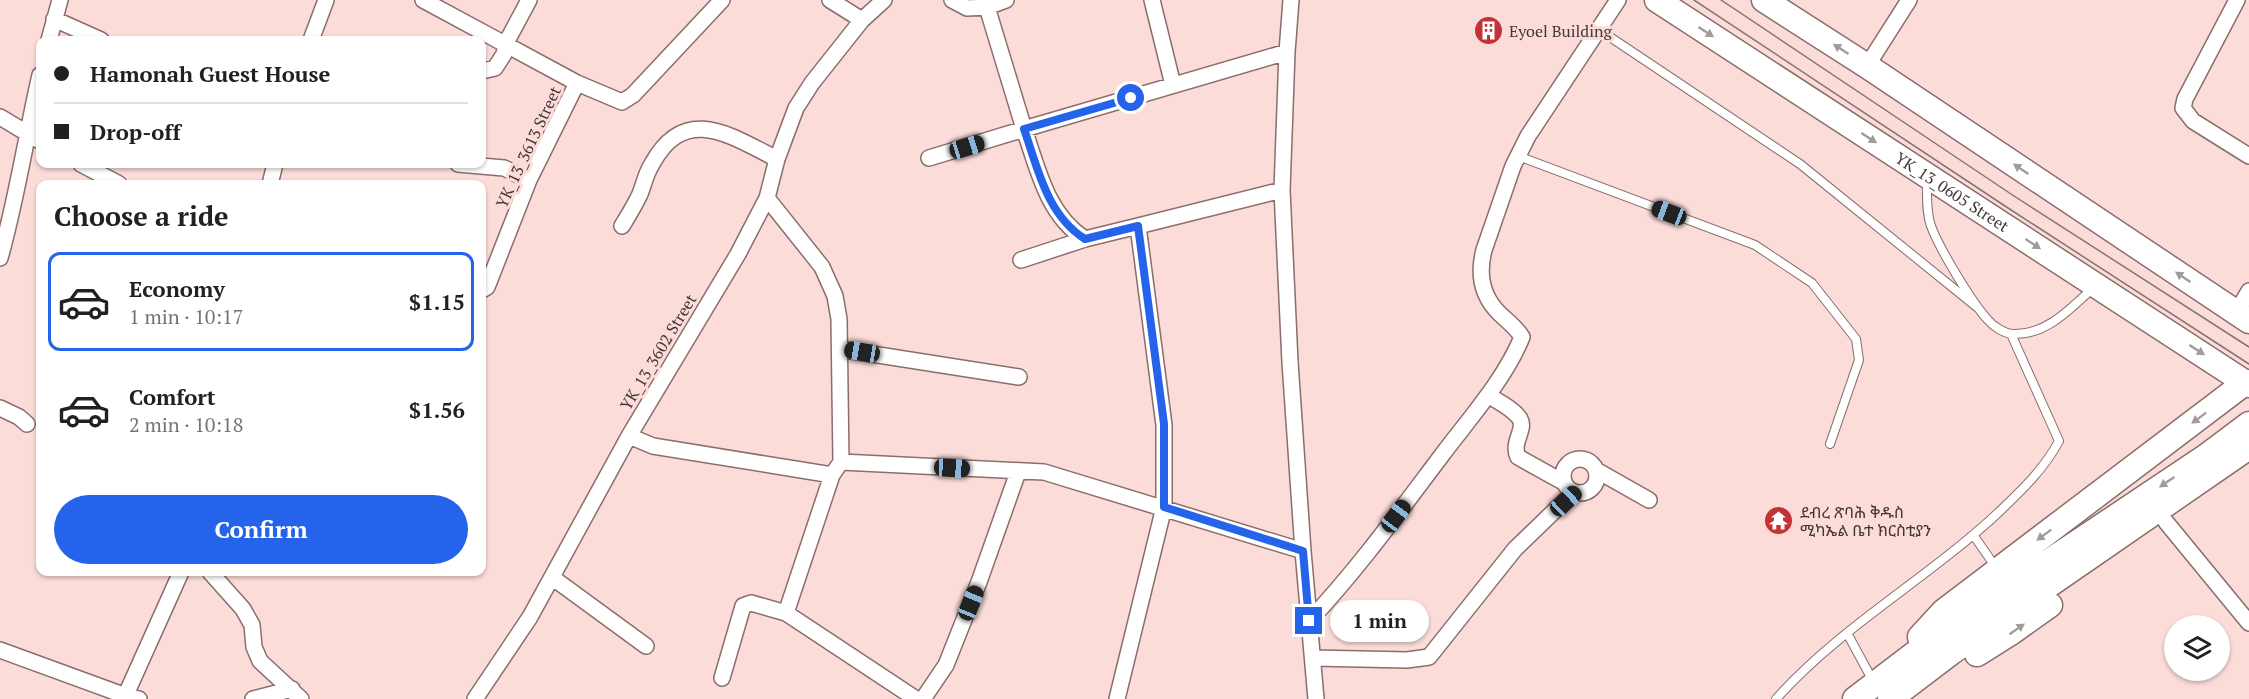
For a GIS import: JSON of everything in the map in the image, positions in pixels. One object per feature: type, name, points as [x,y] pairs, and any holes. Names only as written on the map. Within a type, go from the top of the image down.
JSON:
[{"type":"main road","name":"YK_13_0605 Street","points":[[1657,0],[2097,284],[2247,384]]},
{"type":"main road","points":[[1764,0],[1867,66],[2242,317]]},
{"type":"main road","points":[[1884,694],[1918,639],[1944,611],[2247,384]]},
{"type":"main road","points":[[1927,672],[1946,644],[2249,424]]},
{"type":"main road","points":[[1903,662],[1946,644],[2249,447]]},
{"type":"main road","points":[[1856,699],[1884,694],[1927,672],[1952,667],[1997,642],[2249,466]]},
{"type":"street","points":[[50,36],[60,0]]},
{"type":"street","points":[[312,36],[326,0]]},
{"type":"street","points":[[423,0],[577,83],[622,102],[633,95],[722,0]]},
{"type":"street","points":[[486,70],[495,68],[504,54],[506,43],[529,0]]},
{"type":"street","points":[[831,0],[862,20]]},
{"type":"street","name":"YK_13_3602 Street","points":[[474,699],[530,617],[629,436],[738,254],[767,198],[777,159],[796,108],[812,83],[862,20],[884,0]]},
{"type":"street","points":[[952,0],[967,8],[987,7],[1006,0]]},
{"type":"street","points":[[1152,0],[1173,85]]},
{"type":"street","points":[[1291,0],[1282,190],[1290,362],[1316,699]]},
{"type":"street","points":[[1309,621],[1346,581],[1488,395],[1518,347],[1522,337],[1519,332],[1497,311],[1483,289],[1480,264],[1487,239],[1518,156],[1528,136],[1618,0]]},
{"type":"street","points":[[1867,66],[1909,0]]},
{"type":"street","points":[[2237,0],[2185,99],[2183,108],[2193,121],[2249,156]]},
{"type":"street","points":[[987,7],[1024,129],[1050,202],[1070,230],[1085,239]]},
{"type":"street","points":[[54,19],[92,36]]},
{"type":"street","points":[[930,158],[1287,52]]},
{"type":"street","name":"YK_13_3613 Street","points":[[486,288],[529,180],[577,83]]},
{"type":"street","points":[[0,258],[12,214],[36,92]]},
{"type":"street","points":[[0,117],[36,139]]},
{"type":"street","points":[[622,226],[659,152],[667,141],[681,132],[693,129],[718,131],[777,159]]},
{"type":"street","points":[[486,166],[504,168],[529,180]]},
{"type":"street","points":[[89,168],[111,180]]},
{"type":"street","points":[[1020,260],[1085,239],[1282,190]]},
{"type":"street","points":[[767,198],[822,267],[835,296],[839,319],[841,462],[832,475],[786,613]]},
{"type":"street","points":[[1117,699],[1164,507],[1164,424],[1138,226]]},
{"type":"street","points":[[2242,317],[2249,291]]},
{"type":"street","points":[[840,349],[1019,377]]},
{"type":"street","points":[[1488,395],[1520,418],[1522,425],[1515,444],[1518,457],[1582,493],[1594,485],[1597,478],[1596,470]]},
{"type":"street","points":[[0,408],[19,417],[27,424]]},
{"type":"street","points":[[629,436],[653,446],[832,475]]},
{"type":"street","points":[[1569,487],[1563,474],[1565,467],[1577,459],[1585,460],[1596,470],[1649,500]]},
{"type":"street","points":[[841,462],[1044,472],[1303,551]]},
{"type":"street","points":[[923,699],[946,665],[979,582],[1018,472]]},
{"type":"street","points":[[1313,658],[1407,660],[1429,657],[1515,549],[1569,487]]},
{"type":"street","points":[[2166,522],[2249,623]]},
{"type":"street","points":[[0,651],[130,698],[179,576]]},
{"type":"street","points":[[214,576],[243,609],[252,625],[254,647],[260,661],[296,694]]},
{"type":"street","points":[[553,578],[646,646]]},
{"type":"street","points":[[722,678],[743,606],[751,603],[786,613],[916,699]]},
{"type":"street","points":[[253,699],[296,694]]},
{"type":"lane","points":[[1598,29],[1800,164],[1978,308]]},
{"type":"lane","points":[[1518,156],[1755,245],[1812,283],[1856,339],[1858,360],[1830,444]]},
{"type":"lane","points":[[1926,175],[1930,224],[1978,308],[1989,322],[1999,329],[2011,334],[2036,330],[2057,320],[2097,284]]},
{"type":"lane","points":[[1776,699],[1847,633],[1974,536],[2023,489],[2051,457],[2059,441],[2011,334]]},
{"type":"lane","points":[[1974,536],[1997,570]]},
{"type":"lane","points":[[1847,633],[1884,694]]},
{"type":"tram line","points":[[1694,0],[2249,364]]},
{"type":"tram line","points":[[1721,0],[2014,196],[2249,347]]},
{"type":"place","name":"Eyoel Building","points":[[1488,31]]},
{"type":"place","name":"ደብረ ጽባሕ ቅዱስ ሚካኤል ቤተ ክርስቲያን","points":[[1779,521]]},
{"type":"route","points":[[1131,98],[1024,129],[1050,202],[1070,230],[1085,239],[1138,226],[1164,424],[1164,507],[1303,551],[1309,621]]}]
